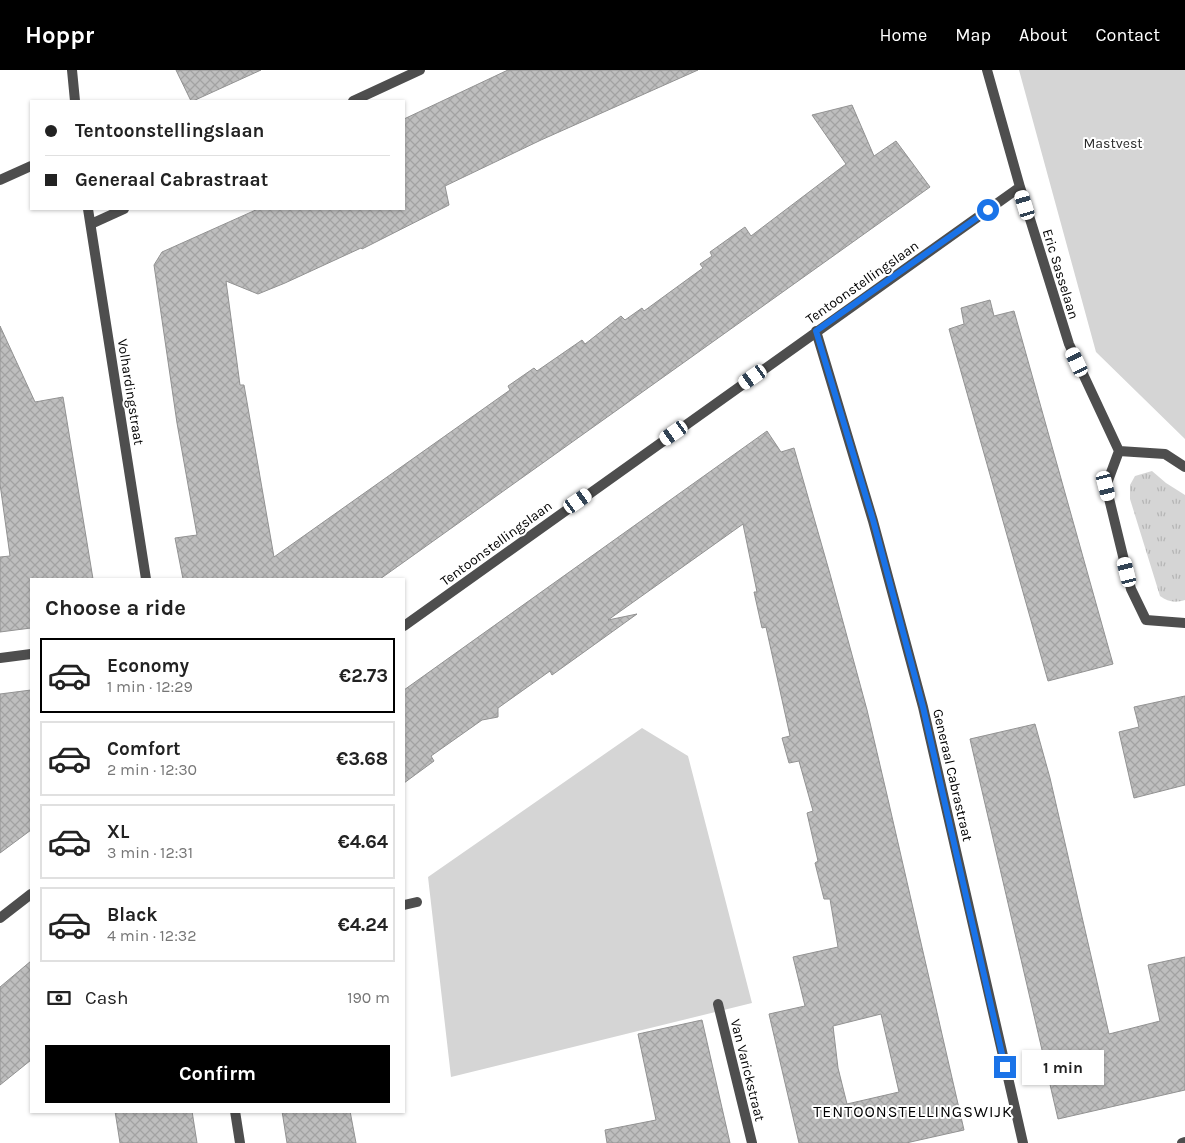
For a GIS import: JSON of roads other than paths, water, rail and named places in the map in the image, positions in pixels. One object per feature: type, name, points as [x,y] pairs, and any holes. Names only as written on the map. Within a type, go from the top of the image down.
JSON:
[{"type":"street","points":[[72,70],[74,100]]},
{"type":"street","points":[[355,100],[420,70]]},
{"type":"street","name":"Eric Sasselaan","points":[[988,70],[1020,187],[1068,344],[1119,450]]},
{"type":"street","points":[[0,180],[30,166]]},
{"type":"street","name":"Tentoonstellingslaan","points":[[405,625],[1020,187]]},
{"type":"street","name":"Volhardingstraat","points":[[88,210],[146,578]]},
{"type":"street","points":[[91,224],[122,210]]},
{"type":"street","name":"Generaal Cabrastraat","points":[[816,331],[873,520],[923,707],[1022,1143]]},
{"type":"street","points":[[1185,468],[1165,454],[1119,450],[1106,486],[1131,589],[1146,620],[1185,623]]},
{"type":"street","points":[[0,658],[30,654]]},
{"type":"street","points":[[0,918],[30,895]]},
{"type":"street","points":[[405,905],[417,902]]},
{"type":"street","name":"Van Varickstraat","points":[[718,1004],[752,1143]]},
{"type":"street","points":[[235,1113],[240,1143]]},
{"type":"district","name":"TENTOONSTELLINGSWIJK","points":[[913,1111]]},
{"type":"park label","name":"Mastvest","points":[[1113,143]]}]
